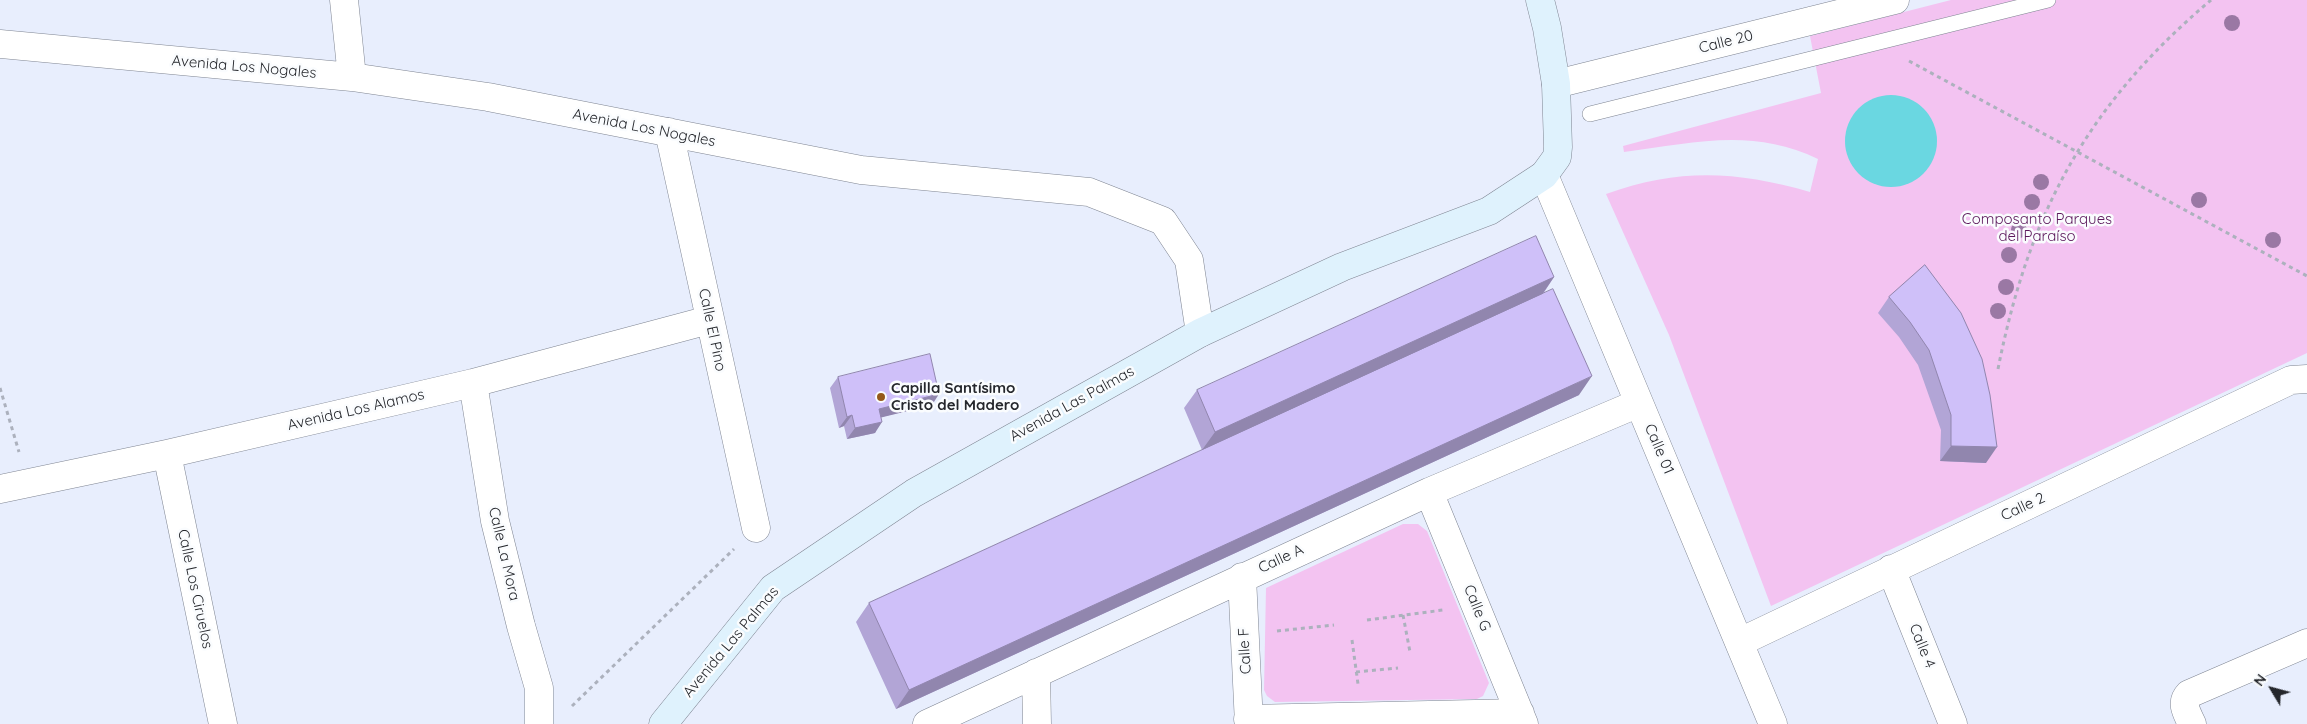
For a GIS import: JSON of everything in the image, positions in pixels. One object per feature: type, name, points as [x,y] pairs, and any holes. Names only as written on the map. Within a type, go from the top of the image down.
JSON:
[{"type":"main road","points":[[1540,0],[1547,28],[1556,84],[1558,152],[1552,166],[1544,175]]},
{"type":"main road","name":"Avenida Las Palmas","points":[[663,724],[773,588],[914,493],[1200,333],[1342,267],[1489,211],[1544,175]]},
{"type":"street","points":[[344,0],[352,77]]},
{"type":"street","name":"Calle 20","points":[[1556,84],[1895,0]]},
{"type":"street","name":"Avenida Los Nogales","points":[[0,44],[352,77],[488,97],[861,170],[1089,192],[1163,221],[1189,260],[1200,333]]},
{"type":"street","name":"Calle El Pino","points":[[669,132],[756,528]]},
{"type":"street","name":"Calle 01","points":[[1544,175],[1773,724]]},
{"type":"street","name":"Avenida Los Alamos","points":[[0,489],[167,454],[473,383],[709,320]]},
{"type":"street","name":"Calle 2","points":[[1740,642],[2291,380],[2307,379]]},
{"type":"street","name":"Calle La Mora","points":[[473,383],[495,521],[521,626],[539,688],[539,724]]},
{"type":"street","name":"Calle A","points":[[927,724],[1429,492],[1639,403]]},
{"type":"street","name":"Calle Los Ciruelos","points":[[167,454],[223,724]]},
{"type":"street","name":"Calle G","points":[[1429,492],[1522,718]]},
{"type":"street","name":"Calle 4","points":[[1891,569],[1953,724]]},
{"type":"street","name":"Calle F","points":[[1242,577],[1248,721]]},
{"type":"street","points":[[2192,724],[2184,703],[2184,699],[2189,694],[2307,643]]},
{"type":"street","points":[[1036,673],[1037,724]]},
{"type":"street","points":[[1248,721],[1522,718]]},
{"type":"lane","points":[[1590,114],[2048,0]]},
{"type":"path","points":[[1998,369],[2008,320],[2022,272],[2039,226],[2076,152],[2115,98],[2147,60],[2182,25],[2211,0]]},
{"type":"path","points":[[1902,58],[2307,276]]},
{"type":"path","points":[[0,388],[29,484]]},
{"type":"path","points":[[568,710],[756,528]]},
{"type":"path","points":[[1367,620],[1447,610]]},
{"type":"path","points":[[1403,616],[1410,652]]},
{"type":"path","points":[[1276,631],[1334,625]]},
{"type":"path","points":[[1352,640],[1359,690]]},
{"type":"path","points":[[1356,672],[1398,668]]},
{"type":"green space","name":"Composanto Parques del Paraíso","points":[[1951,0],[2307,0],[2307,353],[1771,606],[1669,335],[1606,194],[1659,180],[1683,176],[1708,175],[1757,180],[1810,192],[1818,159],[1794,149],[1770,143],[1722,140],[1624,152],[1623,146],[1821,93],[1810,36]]},
{"type":"green space","points":[[1403,524],[1418,524],[1427,531],[1489,683],[1483,696],[1477,699],[1275,702],[1267,696],[1264,690],[1266,588]]},
{"type":"water","points":[[1891,95],[1909,98],[1924,108],[1934,123],[1937,141],[1934,159],[1924,174],[1909,184],[1891,187],[1873,184],[1858,174],[1848,159],[1845,141],[1848,123],[1858,108],[1873,98]]},
{"type":"building","points":[[1536,236],[1554,277],[1215,432],[1197,390]]},
{"type":"building","points":[[1925,265],[1961,313],[1982,359],[1990,395],[1997,447],[1951,446],[1951,415],[1929,350],[1910,322],[1889,297]]},
{"type":"building","points":[[1553,289],[1592,376],[909,690],[869,603]]},
{"type":"building","name":"Capilla Santísimo Cristo del Madero","points":[[930,354],[939,394],[879,409],[882,422],[855,428],[852,415],[847,417],[838,377]]},
{"type":"place","name":"Capilla Santísimo Cristo del Madero","points":[[881,397]]}]
